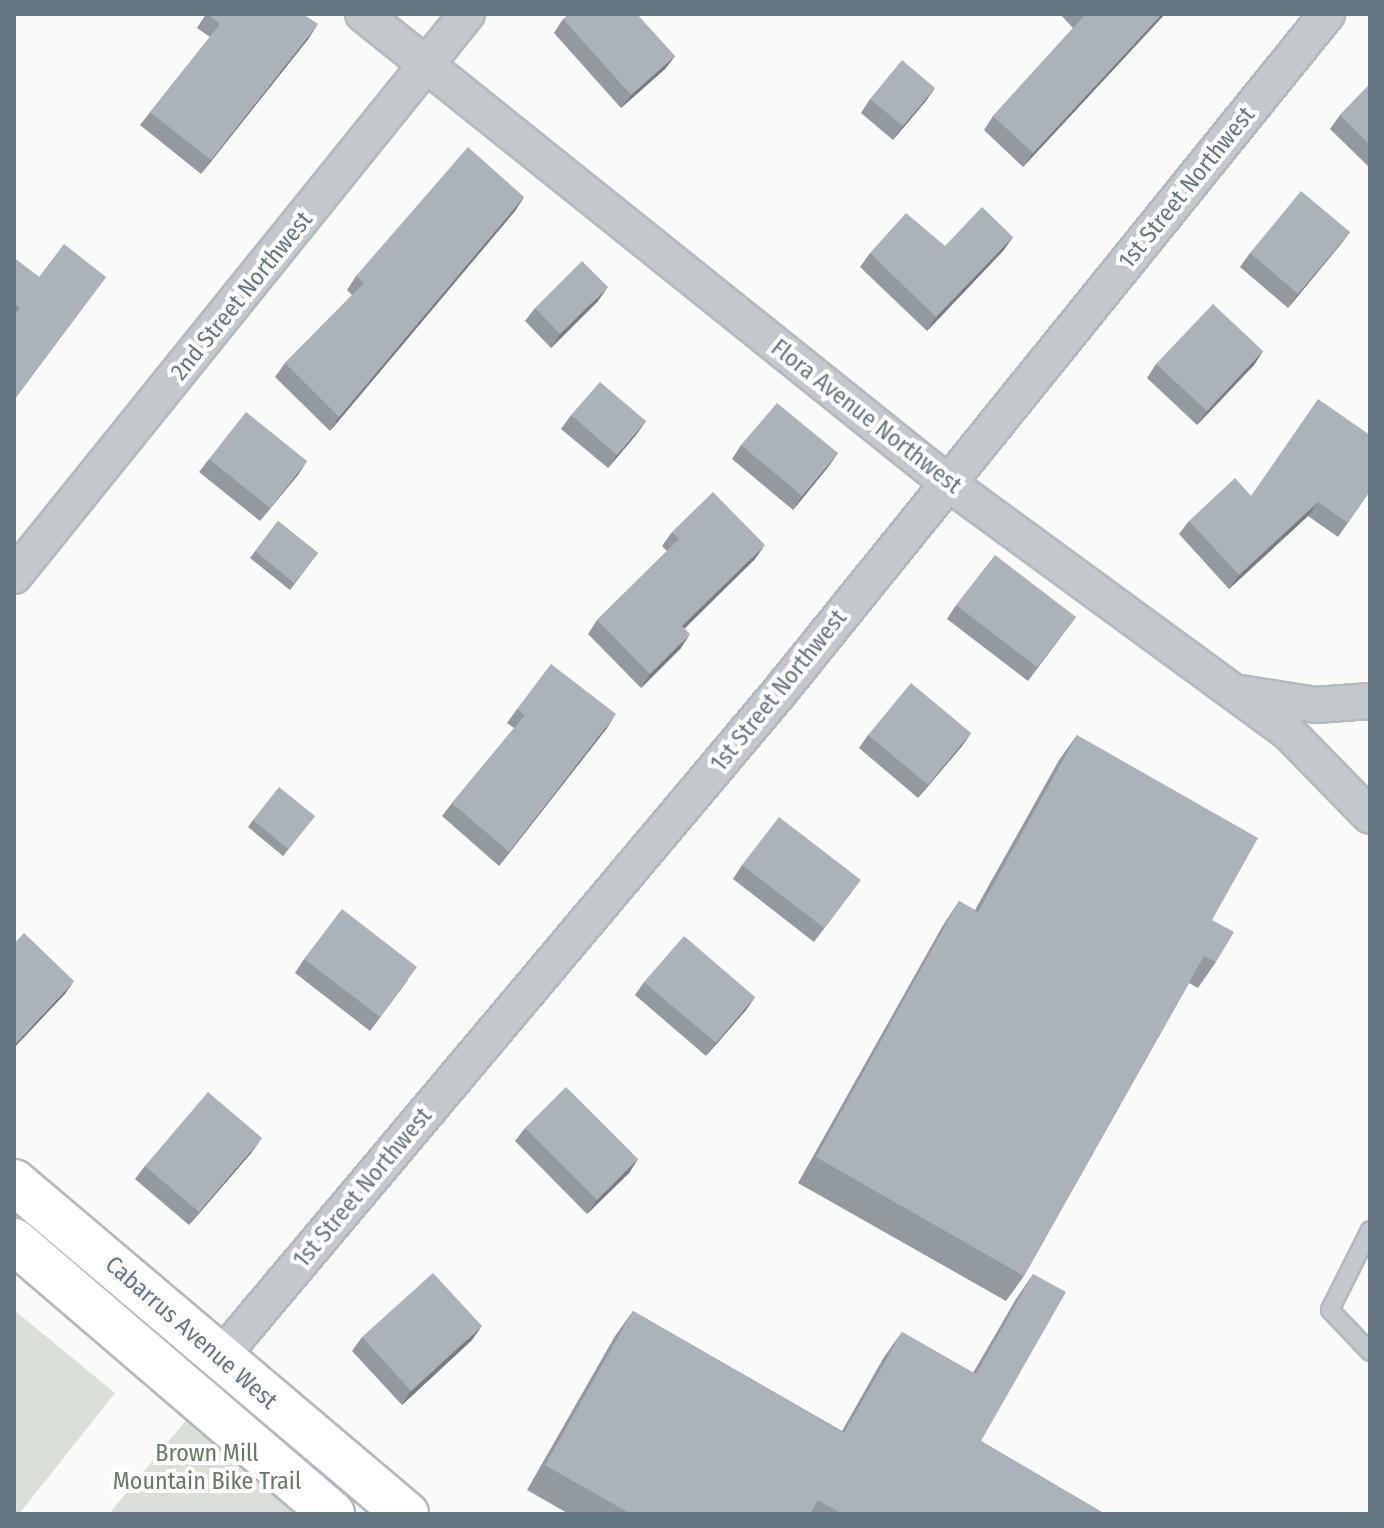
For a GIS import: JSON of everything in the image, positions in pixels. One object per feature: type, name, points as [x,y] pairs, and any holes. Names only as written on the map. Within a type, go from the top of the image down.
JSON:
[{"type":"main road","name":"Cabarrus Avenue West","points":[[14,1182],[219,1359],[406,1514]]},
{"type":"main road","name":"Cabarrus Avenue West","points":[[14,1241],[332,1514]]},
{"type":"street","name":"Flora Avenue Northwest","points":[[363,14],[948,483],[1232,691],[1312,755],[1370,816]]},
{"type":"street","name":"2nd Street Northwest","points":[[14,576],[429,67],[467,14]]},
{"type":"street","name":"1st Street Northwest","points":[[219,1359],[948,483],[1327,14]]},
{"type":"street","points":[[1232,691],[1316,705],[1370,701]]},
{"type":"street","points":[[1312,755],[1306,732],[1316,705]]},
{"type":"lane","points":[[1370,1230],[1330,1310],[1370,1352]]},
{"type":"green space","points":[[14,1310],[115,1393],[19,1514],[14,1514]]},
{"type":"green space","name":"Brown Mill Mountain Bike Trail","points":[[200,1403],[338,1514],[109,1514]]},
{"type":"building","points":[[207,14],[303,14],[318,24],[211,160],[150,112],[220,24]]},
{"type":"building","points":[[569,14],[637,14],[675,56],[631,95],[563,19]]},
{"type":"building","points":[[1083,14],[1162,14],[1033,153],[993,116]]},
{"type":"building","points":[[902,60],[935,88],[903,126],[870,99]]},
{"type":"building","points":[[1370,84],[1370,145],[1340,115]]},
{"type":"building","points":[[468,147],[524,197],[339,417],[285,363],[364,283],[356,276]]},
{"type":"building","points":[[1301,191],[1350,232],[1298,294],[1250,253]]},
{"type":"building","points":[[982,207],[1013,237],[936,317],[870,253],[906,213],[945,246]]},
{"type":"building","points":[[64,244],[106,277],[14,399],[14,316],[20,308],[14,303],[14,258],[39,277]]},
{"type":"building","points":[[582,261],[608,287],[560,334],[535,308]]},
{"type":"building","points":[[1213,304],[1263,351],[1207,411],[1156,364]]},
{"type":"building","points":[[600,382],[646,421],[617,455],[571,415]]},
{"type":"building","points":[[1318,399],[1370,435],[1370,491],[1348,523],[1318,502],[1239,575],[1189,521],[1235,478],[1251,496]]},
{"type":"building","points":[[777,403],[838,453],[802,496],[741,445]]},
{"type":"building","points":[[246,412],[307,461],[270,508],[209,459]]},
{"type":"building","points":[[713,492],[765,545],[682,626],[690,634],[650,674],[597,620],[679,539],[672,532]]},
{"type":"building","points":[[278,521],[318,553],[294,583],[255,551]]},
{"type":"building","points":[[995,555],[1076,617],[1037,667],[956,605]]},
{"type":"building","points":[[551,664],[616,714],[509,852],[452,803],[525,715],[517,709]]},
{"type":"building","points":[[911,683],[971,733],[928,785],[868,735]]},
{"type":"building","points":[[1077,735],[1258,838],[1212,920],[1234,932],[1216,962],[1204,956],[1024,1276],[816,1157],[959,901],[978,912]]},
{"type":"building","points":[[279,787],[315,816],[288,849],[253,820]]},
{"type":"building","points":[[779,817],[861,880],[824,928],[742,865]]},
{"type":"building","points":[[342,909],[417,967],[380,1017],[304,959]]},
{"type":"building","points":[[24,933],[74,981],[14,1045],[14,944]]},
{"type":"building","points":[[684,936],[755,997],[716,1043],[644,982]]},
{"type":"building","points":[[566,1087],[638,1159],[597,1200],[525,1128]]},
{"type":"building","points":[[208,1092],[262,1138],[199,1212],[145,1166]]},
{"type":"building","points":[[433,1273],[482,1326],[411,1391],[362,1337]]},
{"type":"building","points":[[1033,1274],[1066,1292],[981,1441],[1105,1514],[842,1514],[818,1500],[810,1514],[631,1514],[545,1465],[633,1311],[844,1433],[902,1332],[976,1374]]}]
